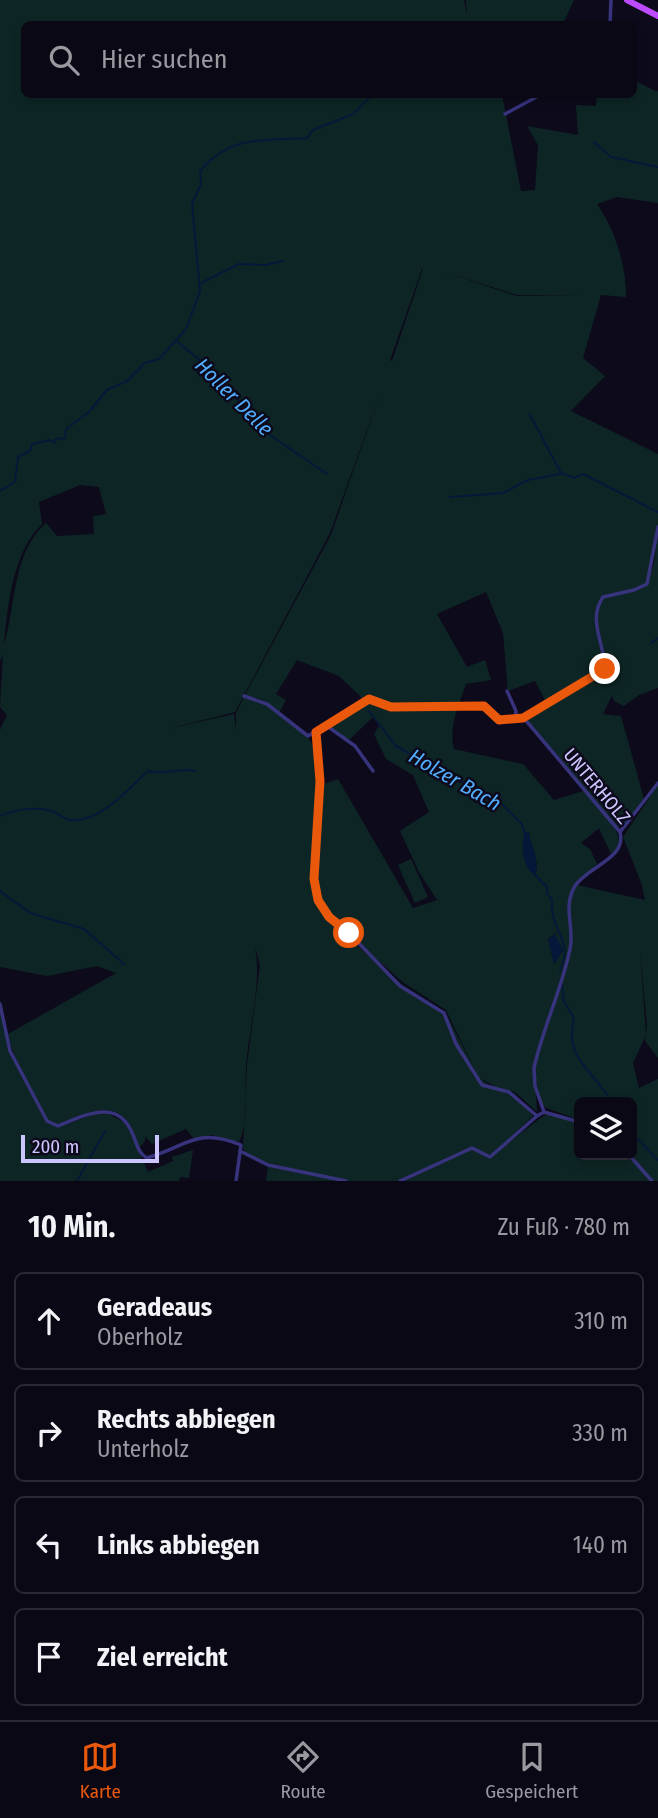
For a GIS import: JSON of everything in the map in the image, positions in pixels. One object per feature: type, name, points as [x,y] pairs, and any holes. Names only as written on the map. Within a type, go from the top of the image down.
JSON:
[{"type":"main road","points":[[626,0],[655,15]]},
{"type":"street","points":[[610,21],[611,0]]},
{"type":"street","points":[[505,114],[535,98]]},
{"type":"street","points":[[244,696],[263,701],[308,736],[369,699],[391,707],[484,706],[499,720],[523,718],[605,669],[598,639],[599,603],[603,597],[647,584],[658,527]]},
{"type":"street","points":[[508,691],[516,711],[515,718]]},
{"type":"street","name":"UNTERHOLZ","points":[[523,718],[620,832],[622,845],[619,851],[586,874],[572,893],[567,921],[571,946],[534,1068],[535,1086],[544,1112]]},
{"type":"street","points":[[327,726],[355,746],[373,771]]},
{"type":"street","points":[[316,732],[320,781],[314,879],[318,900],[329,917],[349,933],[400,986],[444,1013],[456,1044],[482,1085],[509,1091],[537,1116]]},
{"type":"street","points":[[620,832],[658,783]]},
{"type":"street","points":[[0,1004],[10,1051],[47,1121],[58,1126],[94,1111],[111,1113],[127,1122],[139,1150],[147,1158],[206,1136],[241,1148],[268,1165],[346,1181]]},
{"type":"street","points":[[400,1181],[472,1148],[490,1157],[544,1112],[574,1121]]},
{"type":"street","points":[[236,1181],[241,1148]]},
{"type":"street","points":[[633,1160],[652,1181]]},
{"type":"green space","points":[[0,0],[464,0],[467,15],[466,0],[574,0],[564,21],[21,21],[21,98],[503,98],[521,191],[535,190],[538,145],[527,126],[578,135],[576,105],[596,106],[597,98],[637,98],[637,82],[657,92],[658,90],[658,203],[617,197],[597,204],[618,248],[626,297],[601,295],[583,358],[605,376],[571,411],[658,454],[658,688],[639,695],[624,706],[614,701],[612,695],[603,714],[621,716],[644,799],[624,827],[618,827],[524,718],[605,669],[547,704],[535,681],[508,691],[503,633],[486,592],[437,614],[467,667],[485,660],[491,680],[466,684],[453,724],[454,749],[523,764],[554,800],[583,791],[617,832],[618,848],[611,854],[599,828],[581,843],[590,849],[597,864],[576,884],[572,894],[577,885],[645,900],[642,885],[623,837],[658,785],[658,1058],[645,1041],[646,1036],[633,1063],[639,1088],[658,1079],[658,1181],[403,1181],[458,1155],[399,1181],[348,1181],[255,1160],[243,1149],[244,1122],[239,1142],[212,1135],[194,1139],[186,1129],[152,1144],[145,1136],[140,1147],[145,1155],[140,1148],[130,1125],[115,1112],[96,1111],[58,1125],[47,1121],[24,1080],[8,1034],[116,973],[97,966],[47,976],[0,967],[0,730],[7,715],[0,707],[3,655],[0,661]],"holes":[[[423,269],[392,361],[390,360]],[[445,272],[517,295],[582,295],[516,296]],[[381,391],[331,535],[245,695],[263,700],[279,713],[286,700],[276,694],[297,660],[339,676],[363,699],[397,707],[453,705],[394,708],[364,700],[327,725],[349,740],[373,717],[379,726],[374,734],[386,759],[413,775],[429,812],[400,831],[419,872],[437,900],[413,908],[338,779],[321,785],[315,879],[318,900],[328,917],[404,983],[446,1010],[478,1076],[445,1012],[403,985],[326,919],[315,901],[314,879],[319,755],[307,736],[267,705],[244,697],[236,713],[236,731],[234,714],[168,729],[235,712],[330,533]],[[80,485],[99,487],[106,514],[93,516],[94,534],[57,536],[46,523],[35,535],[21,564],[4,645],[7,614],[18,564],[32,535],[42,524],[39,502]],[[657,534],[654,563],[647,584],[634,591],[604,597],[600,605],[597,622],[605,669],[596,622],[598,604],[603,596],[634,590],[646,583]],[[526,832],[529,832],[536,859],[535,875],[528,868],[524,856]],[[572,895],[569,911],[572,940],[571,949],[566,968],[552,1007],[571,946],[568,907]],[[557,932],[554,937],[563,950],[554,964],[548,939]],[[255,947],[260,965],[247,1065],[246,1096],[246,1066],[256,991]],[[640,950],[647,1025],[646,1034]]]},
{"type":"green space","points":[[411,859],[428,897],[415,903],[398,865]]},
{"type":"green space","points":[[0,1006],[9,1051],[45,1121],[59,1127],[103,1111],[126,1123],[148,1172],[173,1161],[172,1157],[193,1150],[189,1178],[180,1177],[179,1181],[0,1181]]},
{"type":"green space","points":[[268,1167],[343,1181],[266,1181]]},
{"type":"water","points":[[525,832],[529,832],[536,859],[535,875],[528,868],[524,856]]},
{"type":"water","points":[[555,934],[563,950],[554,964],[548,939]]},
{"type":"waterway","points":[[0,491],[15,482],[18,457],[30,451],[32,444],[50,440],[54,443],[56,439],[65,438],[66,429],[89,412],[107,390],[127,381],[145,363],[159,359],[186,329],[200,291],[192,204],[201,184],[200,171],[212,159],[236,145],[262,140],[307,138],[313,130],[353,114],[369,98]]},
{"type":"waterway","points":[[594,142],[611,157],[658,167]]},
{"type":"waterway","points":[[201,283],[239,264],[265,265],[283,261]]},
{"type":"waterway","name":"Holler Delle","points":[[178,342],[221,378],[227,392],[252,410],[267,433],[327,474]]},
{"type":"waterway","points":[[530,415],[561,473],[574,478],[583,474],[658,512]]},
{"type":"waterway","points":[[450,497],[503,493],[528,480],[560,474]]},
{"type":"waterway","points":[[651,643],[658,638]]},
{"type":"waterway","name":"Holzer Bach","points":[[369,711],[396,746],[471,787],[489,800],[501,803],[522,824],[525,834]]},
{"type":"waterway","points":[[0,816],[20,810],[41,809],[54,812],[65,819],[80,820],[91,817],[112,804],[148,771],[195,771]]},
{"type":"waterway","name":"Holzer Bach","points":[[534,874],[547,887],[547,894],[552,899],[554,920],[565,951],[560,970]]},
{"type":"waterway","points":[[0,891],[30,913],[84,929],[124,964]]},
{"type":"waterway","name":"Holzer Bach","points":[[562,985],[564,1002],[574,1018],[572,1032],[576,1054],[608,1097]]},
{"type":"waterway","points":[[77,1181],[105,1131]]},
{"type":"waterway","name":"Holzer Bach","points":[[637,1138],[658,1160]]},
{"type":"route","points":[[349,933],[329,917],[318,900],[314,879],[320,781],[316,732],[363,700],[369,699],[391,707],[484,706],[493,718],[499,720],[523,718],[605,669]]}]
